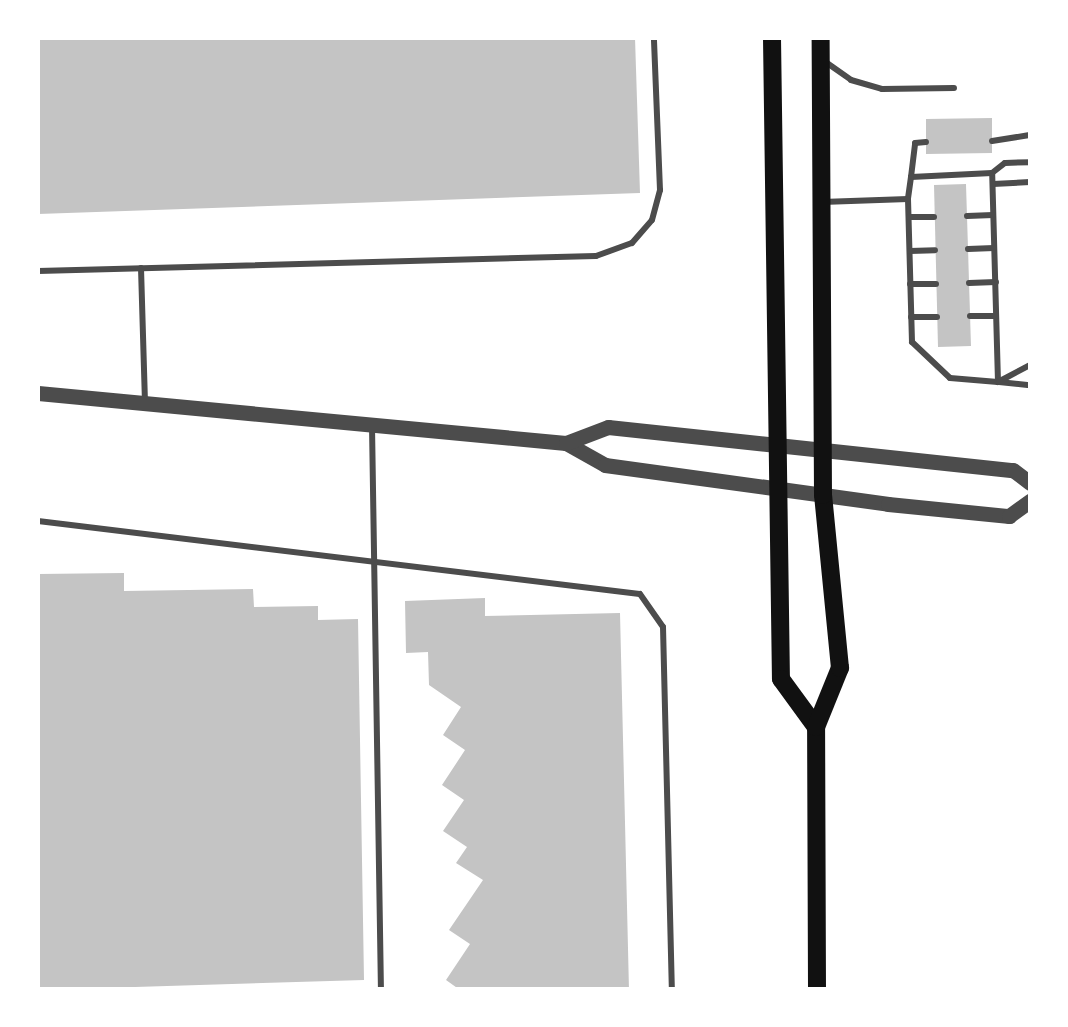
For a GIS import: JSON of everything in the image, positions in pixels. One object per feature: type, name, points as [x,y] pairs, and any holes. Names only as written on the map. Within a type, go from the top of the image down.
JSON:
[{"type":"main road","points":[[772,38],[781,679],[816,727]]},
{"type":"main road","points":[[817,990],[816,727],[840,668],[824,495],[820,38]]},
{"type":"street","points":[[38,393],[566,443],[605,465],[1009,516],[1030,501]]},
{"type":"street","points":[[566,443],[608,427],[1014,470],[1030,483]]},
{"type":"lane","points":[[38,271],[596,256],[632,243],[652,220],[660,190],[654,38]]},
{"type":"lane","points":[[820,57],[851,80],[882,88],[954,88]]},
{"type":"lane","points":[[992,141],[1030,135]]},
{"type":"lane","points":[[926,142],[915,143],[908,199],[912,342],[950,378],[1030,385]]},
{"type":"lane","points":[[911,177],[992,173],[1005,162],[1030,162]]},
{"type":"lane","points":[[992,173],[998,382]]},
{"type":"lane","points":[[992,184],[1030,182]]},
{"type":"lane","points":[[820,202],[908,199]]},
{"type":"lane","points":[[967,216],[994,215]]},
{"type":"lane","points":[[909,217],[934,217]]},
{"type":"lane","points":[[968,249],[994,248]]},
{"type":"lane","points":[[910,251],[935,250]]},
{"type":"lane","points":[[141,268],[146,404]]},
{"type":"lane","points":[[969,283],[996,282]]},
{"type":"lane","points":[[910,284],[936,284]]},
{"type":"lane","points":[[970,316],[996,316]]},
{"type":"lane","points":[[911,317],[938,317]]},
{"type":"lane","points":[[998,382],[1030,365]]},
{"type":"lane","points":[[372,424],[382,990]]},
{"type":"lane","points":[[38,522],[640,594],[663,627],[672,990]]},
{"type":"building","points":[[38,38],[635,38],[640,193],[38,214]]},
{"type":"building","points":[[992,118],[992,153],[926,154],[926,119]]},
{"type":"building","points":[[966,184],[971,346],[938,347],[934,185]]},
{"type":"building","points":[[124,573],[124,591],[253,589],[254,607],[318,606],[318,620],[358,619],[364,980],[38,990],[38,574]]},
{"type":"building","points":[[485,598],[485,616],[620,613],[629,990],[460,990],[446,980],[470,944],[449,930],[483,880],[456,863],[467,847],[443,831],[464,800],[442,785],[465,750],[443,735],[461,707],[429,685],[428,652],[406,653],[405,601]]}]
